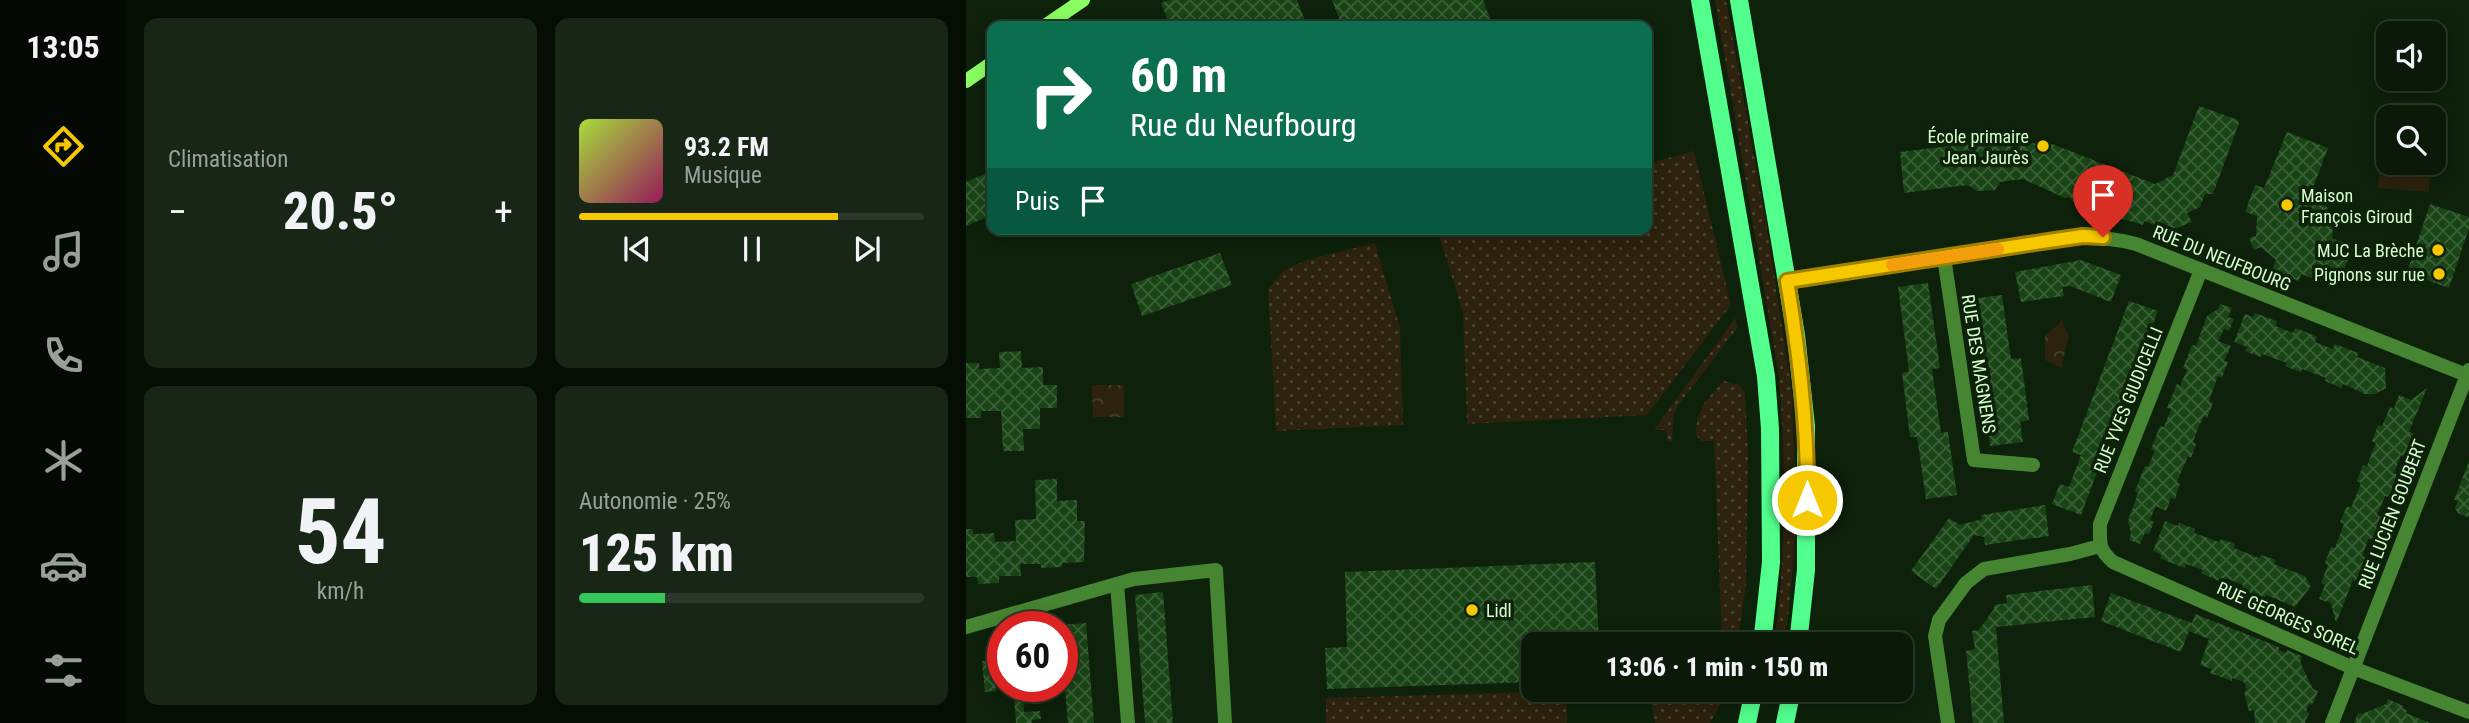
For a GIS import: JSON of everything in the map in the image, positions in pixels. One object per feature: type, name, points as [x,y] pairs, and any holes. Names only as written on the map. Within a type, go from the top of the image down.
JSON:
[{"type":"main road","points":[[1700,0],[1766,376],[1770,429],[1772,562],[1763,632]]},
{"type":"main road","points":[[1739,0],[1802,381],[1807,463],[1806,570],[1799,632]]},
{"type":"main road","points":[[1746,723],[1751,702]]},
{"type":"main road","points":[[1785,723],[1790,702]]},
{"type":"street","points":[[1052,21],[1083,0]]},
{"type":"street","points":[[966,81],[987,66]]},
{"type":"street","name":"RUE DU NEUFBOURG","points":[[1787,281],[2083,236],[2103,237],[2136,244],[2468,373]]},
{"type":"street","name":"RUE DES MAGNENS","points":[[1944,257],[1974,460],[2032,465]]},
{"type":"street","name":"RUE YVES GIUDICELLI","points":[[2100,546],[2100,524],[2104,513],[2201,270]]},
{"type":"street","name":"RUE LUCIEN GOUBERT","points":[[2332,723],[2468,373]]},
{"type":"street","points":[[1948,723],[1935,636],[1939,621],[1966,583],[1984,569],[2100,546]]},
{"type":"street","name":"RUE GEORGES SOREL","points":[[2100,546],[2113,562],[2353,668],[2469,712]]},
{"type":"street","points":[[966,627],[1117,584],[1144,578],[1216,570],[1225,723]]},
{"type":"street","points":[[1117,584],[1128,723]]},
{"type":"green space","points":[[1715,0],[1726,0],[1768,234],[1792,392],[1796,499],[1794,557],[1786,632],[1775,632],[1784,510],[1779,376]]},
{"type":"green space","points":[[1694,151],[1731,305],[1647,415],[1467,424],[1463,313],[1439,235],[1652,235],[1652,163]]},
{"type":"green space","points":[[2379,175],[2430,175],[2429,192],[2378,188]]},
{"type":"green space","points":[[1375,243],[1400,328],[1403,425],[1276,431],[1268,289],[1284,270],[1307,260]]},
{"type":"green space","points":[[1735,318],[1738,327],[1674,413],[1672,441],[1668,442],[1666,430],[1654,430]]},
{"type":"green space","points":[[2062,321],[2069,336],[2061,368],[2045,360],[2045,336]]},
{"type":"green space","points":[[1724,381],[1739,385],[1745,393],[1748,454],[1746,585],[1739,632],[1722,632],[1714,441],[1701,441],[1696,435],[1698,418],[1712,393]]},
{"type":"green space","points":[[1092,385],[1124,385],[1124,417],[1093,417]]},
{"type":"green space","points":[[1521,692],[1521,702],[1566,702],[1567,723],[1326,723],[1326,698]]},
{"type":"green space","points":[[1652,702],[1721,702],[1710,723],[1655,723]]},
{"type":"building","points":[[1169,0],[1297,0],[1305,21],[1168,21],[1161,3]]},
{"type":"building","points":[[1332,0],[1483,0],[1491,21],[1340,21]]},
{"type":"building","points":[[2199,106],[2238,120],[2239,123],[2213,194],[2205,194],[2200,207],[2187,213],[2192,222],[2169,231],[2165,223],[2157,226],[2144,221],[2143,225],[2119,216],[2113,217],[2095,210],[2095,206],[2089,207],[2072,201],[2070,197],[2065,198],[2023,179],[2000,182],[1995,190],[1977,191],[1968,185],[1904,193],[1900,152],[1965,144],[1971,138],[1987,136],[1995,142],[2052,144],[2155,184],[2173,175]]},
{"type":"building","name":"Maison François Giroud","points":[[2287,132],[2328,148],[2312,190],[2322,199],[2329,211],[2333,224],[2332,238],[2353,246],[2337,287],[2301,274],[2299,281],[2272,270],[2276,260],[2261,247],[2254,250],[2249,238],[2256,236],[2257,216],[2245,212],[2255,185],[2264,188]]},
{"type":"building","points":[[987,173],[987,217],[966,226],[966,182]]},
{"type":"building","name":"MJC La Brèche","points":[[2430,204],[2469,217],[2469,228],[2449,288],[2407,273]]},
{"type":"building","points":[[1220,253],[1232,285],[1142,316],[1131,284]]},
{"type":"building","points":[[2081,260],[2121,275],[2111,302],[2070,286],[2062,287],[2064,296],[2021,302],[2015,272]]},
{"type":"building","points":[[1928,283],[1940,368],[1932,369],[1941,433],[1948,432],[1957,495],[1926,499],[1917,437],[1910,437],[1902,373],[1909,371],[1898,287]]},
{"type":"building","points":[[2002,295],[2011,359],[2021,358],[2029,420],[2020,422],[2023,442],[1990,446],[1987,425],[1996,423],[1988,362],[1980,363],[1970,299]]},
{"type":"building","points":[[2129,301],[2158,311],[2081,515],[2052,504],[2060,484],[2069,487],[2081,455],[2072,452]]},
{"type":"building","points":[[2220,304],[2232,308],[2228,317],[2234,319],[2229,331],[2224,329],[2218,341],[2231,346],[2224,361],[2228,362],[2222,378],[2218,376],[2209,401],[2213,403],[2207,418],[2204,416],[2198,428],[2191,458],[2188,456],[2177,482],[2180,484],[2175,499],[2171,498],[2166,511],[2156,506],[2150,520],[2154,522],[2149,534],[2145,533],[2140,544],[2129,540],[2131,533],[2128,521],[2138,493],[2135,491],[2155,450],[2151,449],[2160,426],[2164,427],[2171,409],[2167,408],[2177,384],[2180,386],[2187,370],[2183,368],[2192,345],[2196,346],[2207,316],[2218,309]]},
{"type":"building","points":[[2255,313],[2277,321],[2276,326],[2293,333],[2295,328],[2303,331],[2317,337],[2315,342],[2333,349],[2335,344],[2358,353],[2357,357],[2385,368],[2386,388],[2375,394],[2365,394],[2343,384],[2341,388],[2325,381],[2326,378],[2285,366],[2287,363],[2262,354],[2261,357],[2245,351],[2247,347],[2234,342],[2245,314],[2253,317]]},
{"type":"building","points":[[1021,351],[1022,368],[1043,367],[1043,385],[1057,385],[1057,408],[1040,408],[1040,429],[1023,429],[1024,451],[1003,451],[1001,411],[981,411],[981,418],[966,418],[966,363],[979,363],[979,369],[1000,368],[999,352]]},
{"type":"building","points":[[2427,388],[2409,432],[2414,434],[2405,457],[2401,455],[2394,473],[2398,475],[2389,497],[2385,496],[2377,515],[2382,517],[2381,520],[2372,540],[2369,538],[2362,556],[2366,557],[2365,561],[2356,581],[2353,580],[2336,623],[2331,603],[2319,599],[2325,585],[2321,583],[2328,565],[2325,563],[2331,547],[2335,548],[2344,524],[2340,522],[2347,506],[2351,508],[2361,483],[2357,481],[2363,465],[2367,466],[2376,443],[2372,441],[2378,425],[2382,426],[2390,407],[2394,409],[2399,395],[2411,400]]},
{"type":"building","points":[[2469,461],[2467,517],[2458,513],[2455,508],[2458,501],[2454,500]]},
{"type":"building","points":[[1057,479],[1057,501],[1077,500],[1077,521],[1085,521],[1084,562],[1041,568],[1041,564],[1020,564],[1021,576],[999,576],[999,583],[978,584],[977,577],[966,577],[966,529],[973,529],[973,534],[994,533],[995,542],[1016,541],[1015,520],[1036,519],[1035,480]]},
{"type":"building","points":[[2045,505],[2049,536],[1985,545],[1984,537],[1974,535],[1936,589],[1911,571],[1949,518],[1960,525],[1982,519],[1981,515]]},
{"type":"building","points":[[2165,521],[2195,529],[2194,533],[2219,542],[2221,539],[2235,544],[2234,548],[2259,558],[2261,555],[2276,560],[2274,564],[2305,576],[2311,586],[2295,607],[2266,595],[2264,599],[2241,590],[2243,585],[2226,578],[2223,583],[2201,573],[2203,570],[2186,564],[2185,568],[2160,558],[2162,555],[2153,551]]},
{"type":"building","name":"Lidl","points":[[1595,562],[1598,632],[1521,632],[1521,682],[1327,689],[1325,648],[1347,647],[1345,572]]},
{"type":"building","points":[[2092,585],[2095,617],[1996,627],[2004,723],[1973,723],[1966,651],[1975,649],[1972,631],[1979,630],[1994,605],[2007,603],[2006,595]]},
{"type":"building","points":[[1163,592],[1173,723],[1145,723],[1135,595]]},
{"type":"building","points":[[2111,593],[2192,623],[2195,614],[2279,647],[2279,650],[2286,653],[2287,650],[2302,656],[2300,662],[2313,689],[2318,691],[2312,705],[2309,704],[2305,723],[2255,723],[2254,710],[2249,711],[2244,682],[2232,678],[2232,681],[2210,673],[2212,669],[2200,665],[2209,639],[2189,631],[2181,652],[2101,621]]},
{"type":"building","points":[[1086,623],[1094,723],[1068,723],[1066,702],[1078,702],[1078,624]]},
{"type":"building","points":[[982,661],[987,661],[987,692],[985,692]]},
{"type":"building","points":[[2388,699],[2403,706],[2402,708],[2407,710],[2406,713],[2430,723],[2354,723],[2358,713],[2362,714],[2386,704]]},
{"type":"building","points":[[1014,702],[1023,702],[1024,712],[1040,711],[1041,719],[1032,720],[1032,723],[1016,723]]},
{"type":"slow traffic","points":[[1892,265],[1998,249]]},
{"type":"place","name":"École primaire Jean Jaurès","points":[[2043,146]]},
{"type":"place","name":"Maison François Giroud","points":[[2287,205]]},
{"type":"place","name":"MJC La Brèche","points":[[2438,250]]},
{"type":"place","name":"Pignons sur rue","points":[[2439,274]]},
{"type":"place","name":"Lidl","points":[[1472,610]]},
{"type":"route","points":[[1807,500],[1806,426],[1802,381],[1787,281],[2083,236],[2103,237]]}]
